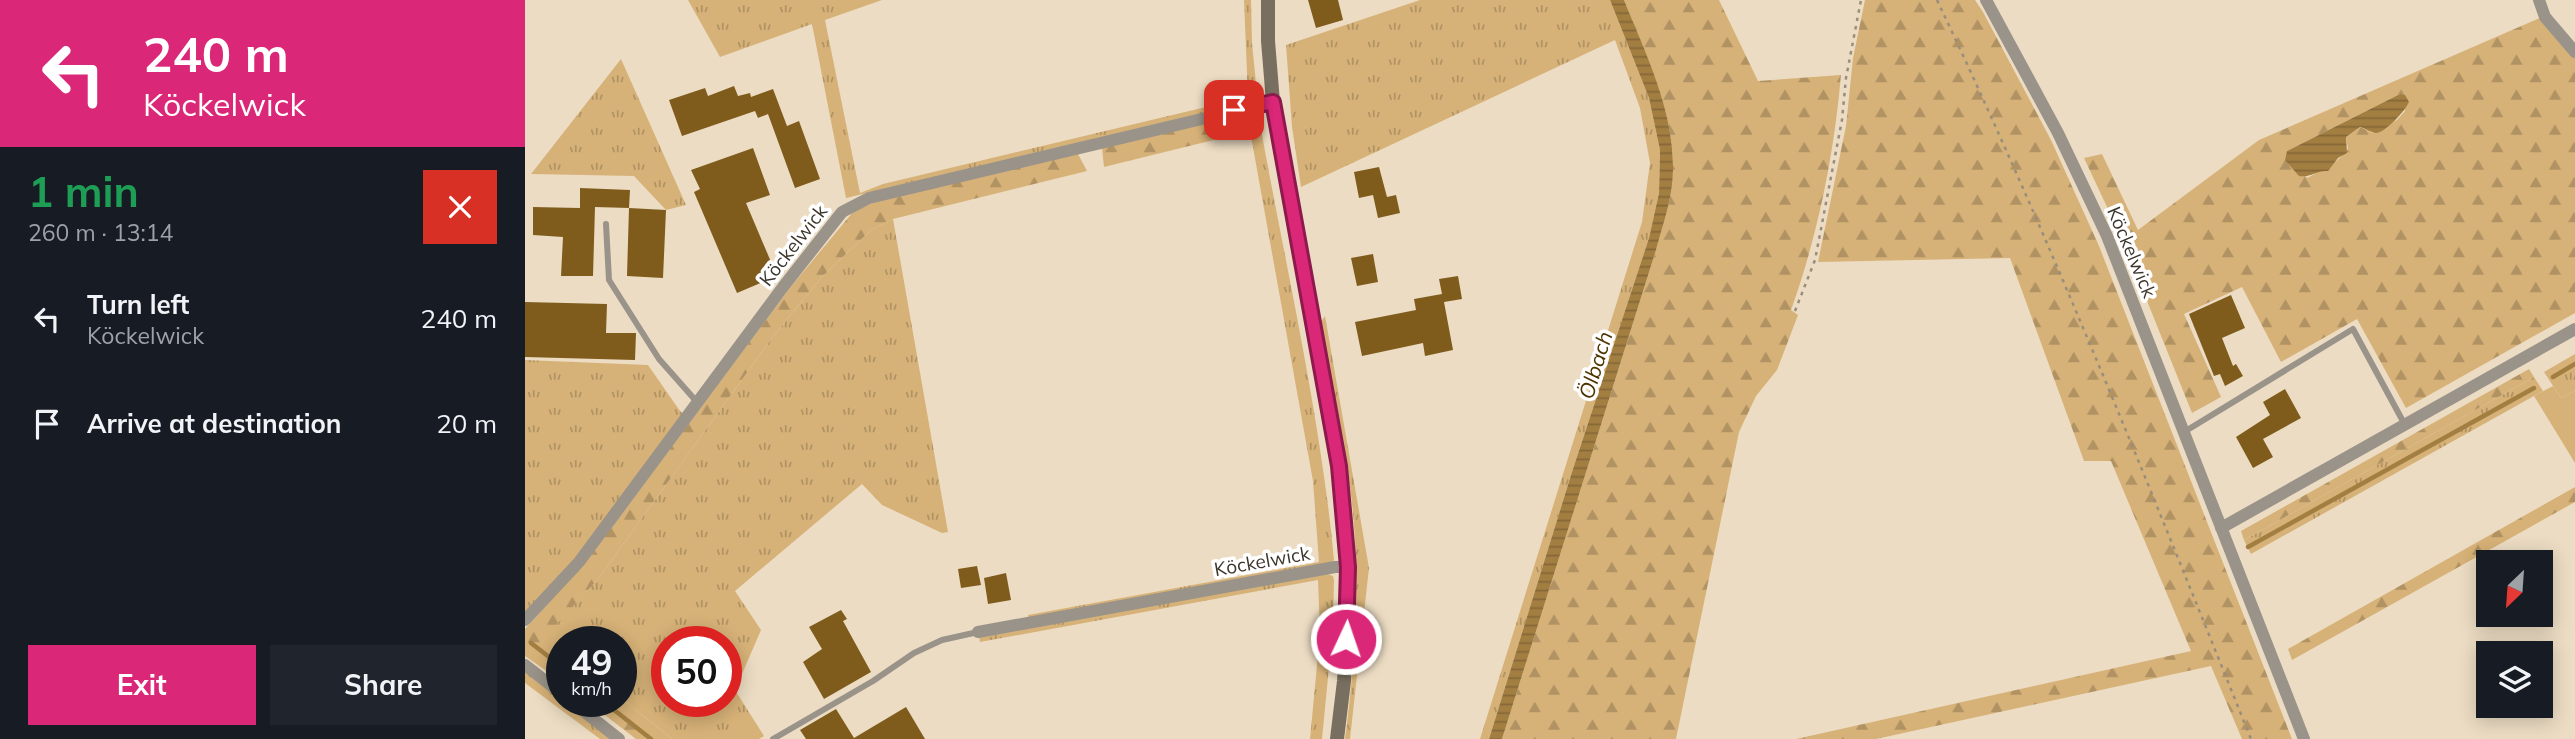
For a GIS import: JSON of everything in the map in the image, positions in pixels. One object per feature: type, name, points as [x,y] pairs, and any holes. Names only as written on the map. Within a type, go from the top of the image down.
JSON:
[{"type":"main road","points":[[1268,0],[1273,102],[1339,466],[1349,596],[1344,681],[1337,739]]},
{"type":"street","name":"Köckelwick","points":[[1986,0],[2058,133],[2107,236],[2304,739]]},
{"type":"street","points":[[2539,0],[2545,17],[2575,52]]},
{"type":"street","name":"Köckelwick","points":[[525,620],[579,562],[783,287],[842,212],[855,203],[909,188],[1273,102]]},
{"type":"street","points":[[2221,528],[2575,329]]},
{"type":"street","name":"Köckelwick","points":[[978,632],[1335,567],[1348,567]]},
{"type":"street","points":[[525,665],[546,681]]},
{"type":"street","points":[[591,717],[619,739]]},
{"type":"lane","points":[[606,224],[609,280],[659,359],[698,404]]},
{"type":"lane","points":[[2183,432],[2353,329],[2405,425]]},
{"type":"lane","points":[[773,739],[873,681],[914,653],[943,640],[978,632]]},
{"type":"path","points":[[1795,311],[1815,260],[1842,120],[1846,78],[1860,0]]},
{"type":"path","points":[[1937,0],[2000,133],[2081,321],[2251,739]]},
{"type":"green space","points":[[688,0],[882,0],[825,20],[860,193],[883,184],[1248,97],[1244,0],[1251,0],[1257,94],[1250,102],[846,198],[812,24],[720,57]]},
{"type":"green space","points":[[1420,0],[1610,0],[1649,98],[1660,150],[1659,193],[1649,238],[1572,472],[1489,739],[1480,739],[1642,222],[1650,163],[1640,108],[1615,40],[1301,187],[1292,127],[1286,45]]},
{"type":"green space","points":[[1624,0],[1719,0],[1758,81],[1841,75],[1834,135],[1817,224],[1791,310],[1798,315],[1777,370],[1756,396],[1739,432],[1676,739],[1502,739],[1656,250],[1671,190],[1673,170],[1669,126],[1657,83]]},
{"type":"green space","points":[[1865,0],[1975,0],[1983,12],[2051,140],[2099,246],[2292,739],[2242,739],[2211,666],[1876,739],[1796,739],[2191,651],[2111,461],[2084,461],[2010,258],[1818,262],[1846,126],[1853,58]]},
{"type":"green space","points":[[2542,17],[2575,57],[2575,313],[2406,408],[2357,319],[2281,362],[2242,287],[2184,314],[2221,397],[2192,413],[2123,241],[2084,158],[2102,154],[2138,230],[2259,140]],"holes":[[[2400,94],[2405,111],[2397,120],[2373,133],[2360,127],[2346,137],[2348,149],[2340,158],[2307,178],[2287,151]]]},
{"type":"green space","points":[[621,59],[686,205],[666,210],[634,176],[531,174]]},
{"type":"green space","points":[[1247,114],[1259,118],[1311,393],[1334,560],[1330,564],[1029,620],[1028,615],[1319,562],[1313,481]]},
{"type":"green space","points":[[1247,114],[1250,131],[1104,167],[1102,148]]},
{"type":"green space","points":[[1078,154],[1087,171],[893,219],[871,230],[820,279],[772,338],[598,579],[555,626],[546,626],[546,671],[525,656],[525,629],[588,559],[789,289],[853,212],[885,197]]},
{"type":"green space","points":[[893,219],[948,532],[942,533],[882,505],[862,484],[735,591],[761,630],[742,674],[742,626],[651,626],[651,717],[742,717],[742,701],[764,736],[759,739],[672,739],[637,711],[637,626],[554,626],[598,579],[772,338],[820,279],[871,230]]},
{"type":"green space","points":[[1325,316],[1369,568],[1350,739],[1345,739],[1355,640],[1355,541],[1346,458],[1320,323]]},
{"type":"green space","points":[[2575,354],[2575,391],[2561,398],[2544,372]]},
{"type":"green space","points":[[525,360],[648,365],[686,416],[577,561],[525,617]]},
{"type":"green space","points":[[2529,369],[2534,377],[2244,540],[2241,531]]},
{"type":"green space","points":[[2534,377],[2543,391],[2251,554],[2244,540]]},
{"type":"green space","points":[[2553,386],[2561,398],[2575,391],[2575,463],[2534,396]]},
{"type":"green space","points":[[2575,487],[2575,502],[2489,550],[2476,550],[2476,557],[2292,660],[2288,649]]},
{"type":"green space","points":[[1328,574],[1333,576],[1334,580],[1333,626],[1322,739],[1310,739],[1320,633],[1318,580],[980,642],[979,636]]},
{"type":"green space","points":[[525,671],[546,686],[546,699],[525,683]]},
{"type":"green space","points":[[637,711],[672,739],[636,739],[607,717],[637,717]]},
{"type":"green space","points":[[571,717],[586,717],[614,739],[600,739]]},
{"type":"shaded area","points":[[1610,0],[1624,0],[1664,104],[1672,148],[1671,190],[1656,250],[1502,739],[1489,739],[1572,472],[1649,238],[1659,193],[1660,150],[1649,98]]},
{"type":"shaded area","points":[[2400,94],[2405,95],[2409,102],[2399,116],[2380,132],[2374,133],[2360,127],[2346,137],[2347,153],[2338,158],[2328,171],[2299,176],[2285,160],[2287,151]]},
{"type":"building","points":[[1308,0],[1338,0],[1343,20],[1316,28]]},
{"type":"building","points":[[734,86],[738,96],[750,93],[751,97],[773,89],[787,126],[799,121],[820,179],[795,188],[768,114],[758,118],[755,111],[682,136],[669,100],[705,88],[708,96]]},
{"type":"building","points":[[753,148],[770,195],[746,203],[777,276],[737,293],[694,192],[700,189],[691,170]]},
{"type":"building","points":[[1379,167],[1387,197],[1396,195],[1400,213],[1378,218],[1373,195],[1359,198],[1354,172]]},
{"type":"building","points":[[580,188],[630,190],[629,208],[595,207],[593,276],[561,276],[563,237],[533,235],[533,207],[580,208]]},
{"type":"building","points":[[629,208],[666,210],[663,278],[627,276]]},
{"type":"building","points":[[1373,254],[1378,282],[1357,286],[1351,258]]},
{"type":"building","points":[[1458,276],[1462,299],[1444,302],[1453,350],[1425,356],[1423,343],[1362,356],[1355,322],[1416,310],[1414,299],[1442,294],[1439,279]]},
{"type":"building","points":[[2231,295],[2245,328],[2222,338],[2233,366],[2236,364],[2243,376],[2225,386],[2220,374],[2214,376],[2189,314]]},
{"type":"building","points":[[525,302],[607,304],[606,333],[636,333],[635,360],[525,357]]},
{"type":"building","points":[[2285,389],[2301,418],[2263,439],[2273,457],[2253,468],[2236,437],[2270,415],[2263,402]]},
{"type":"building","points":[[977,566],[981,585],[961,588],[958,569]]},
{"type":"building","points":[[1006,573],[1011,600],[988,604],[984,578]]},
{"type":"building","points":[[841,610],[847,619],[843,621],[871,672],[824,699],[803,662],[822,649],[809,627]]},
{"type":"building","points":[[906,707],[925,739],[806,739],[800,730],[836,709],[854,738]]},
{"type":"waterway","points":[[2553,377],[2575,364]]},
{"type":"waterway","points":[[2248,547],[2534,388]]},
{"type":"waterway","points":[[531,643],[546,655]]},
{"type":"waterway","points":[[623,717],[651,739]]},
{"type":"route","points":[[1234,110],[1273,102],[1339,466],[1348,567],[1346,639]]},
{"type":"water label","name":"Ölbach","points":[[1595,365]]}]
